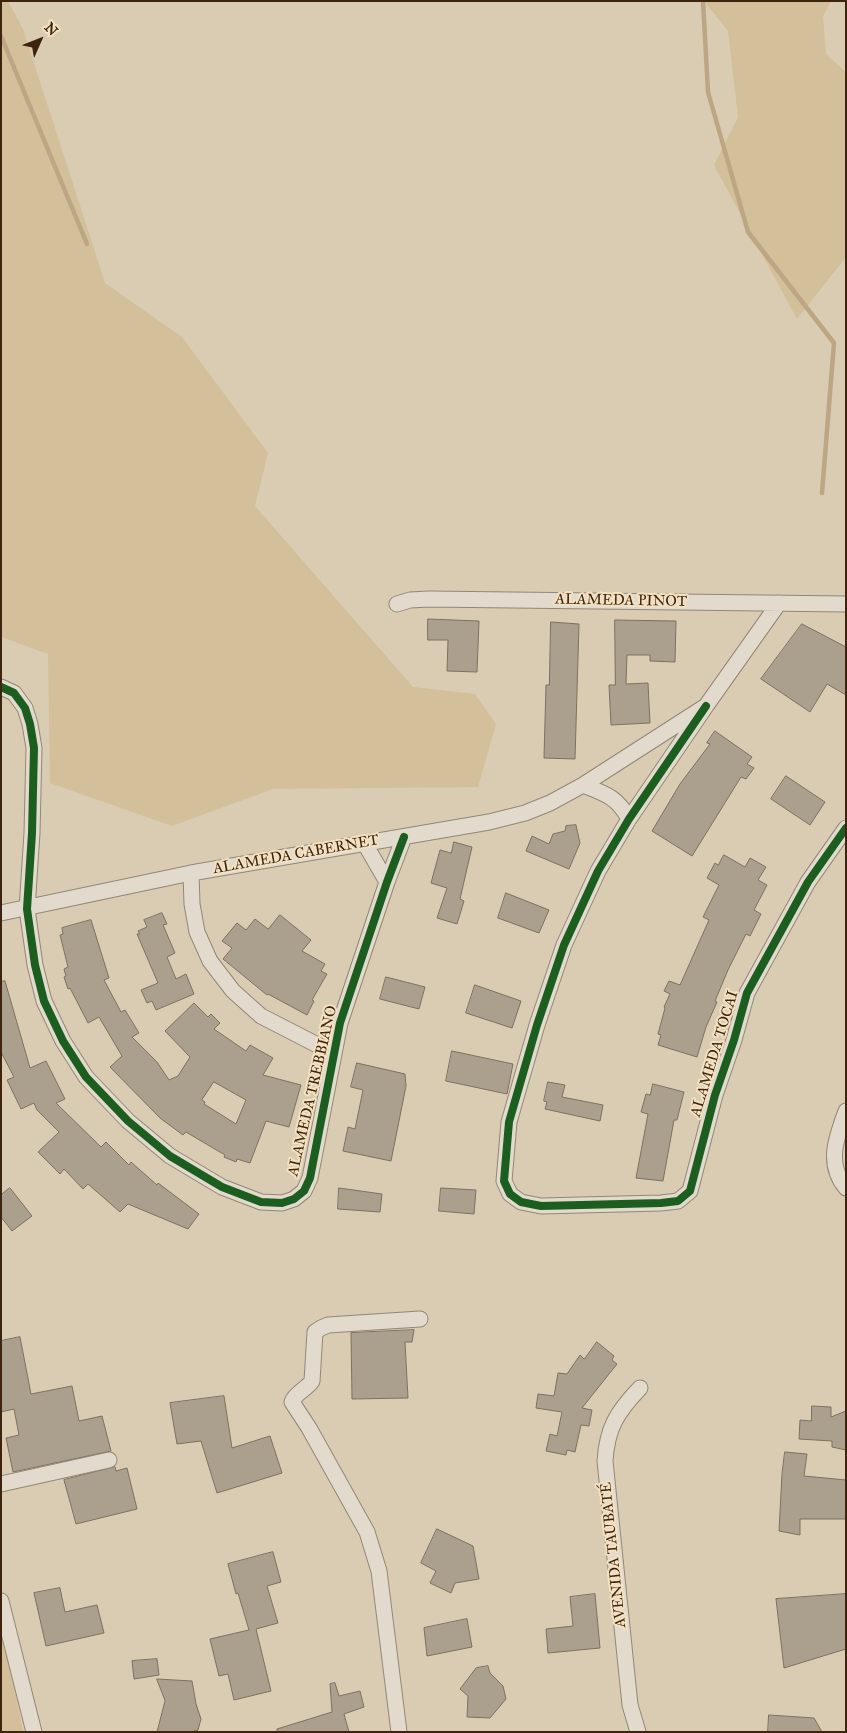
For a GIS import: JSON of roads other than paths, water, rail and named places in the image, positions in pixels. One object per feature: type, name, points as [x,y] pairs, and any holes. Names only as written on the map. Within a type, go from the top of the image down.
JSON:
[{"type":"street","name":"ALAMEDA PINOT","points":[[397,604],[410,600],[429,599],[846,604]]},
{"type":"street","name":"ALAMEDA CABERNET","points":[[1,913],[28,909],[191,873],[489,822],[525,813],[550,803],[583,785],[706,706],[780,603]]},
{"type":"street","name":"ALAMEDA TREBBIANO","points":[[1,687],[14,694],[25,708],[34,748],[28,909],[35,964],[44,1001],[63,1042],[86,1077],[128,1121],[170,1156],[222,1187],[261,1202],[282,1203],[294,1199],[304,1191],[310,1178],[340,1023],[404,837]]},
{"type":"street","name":"ALAMEDA TOCAI","points":[[706,706],[629,819],[598,871],[564,945],[536,1025],[509,1122],[504,1182],[510,1194],[521,1202],[541,1206],[661,1203],[678,1201],[690,1191],[715,1095],[734,1040],[747,993],[808,882],[846,828]]},
{"type":"street","points":[[583,785],[612,797],[622,807],[629,819]]},
{"type":"street","points":[[366,844],[387,882]]},
{"type":"street","points":[[191,873],[192,904],[197,932],[210,961],[234,991],[261,1016],[333,1053]]},
{"type":"street","points":[[846,1111],[836,1143],[834,1160],[836,1174],[846,1188]]},
{"type":"street","points":[[399,1732],[379,1571],[367,1532],[309,1428],[292,1402],[294,1398],[308,1388],[312,1381],[315,1332],[321,1328],[420,1319]]},
{"type":"street","name":"AVENIDA TAUBATÉ","points":[[638,1732],[630,1705],[605,1462],[606,1442],[613,1423],[623,1406],[640,1388]]},
{"type":"street","points":[[1,1484],[110,1460]]},
{"type":"street","points":[[1,1601],[34,1732]]},
{"type":"waterway","points":[[703,1],[708,92],[748,232],[834,343],[822,493]]},
{"type":"waterway","points":[[1,36],[87,244]]}]
